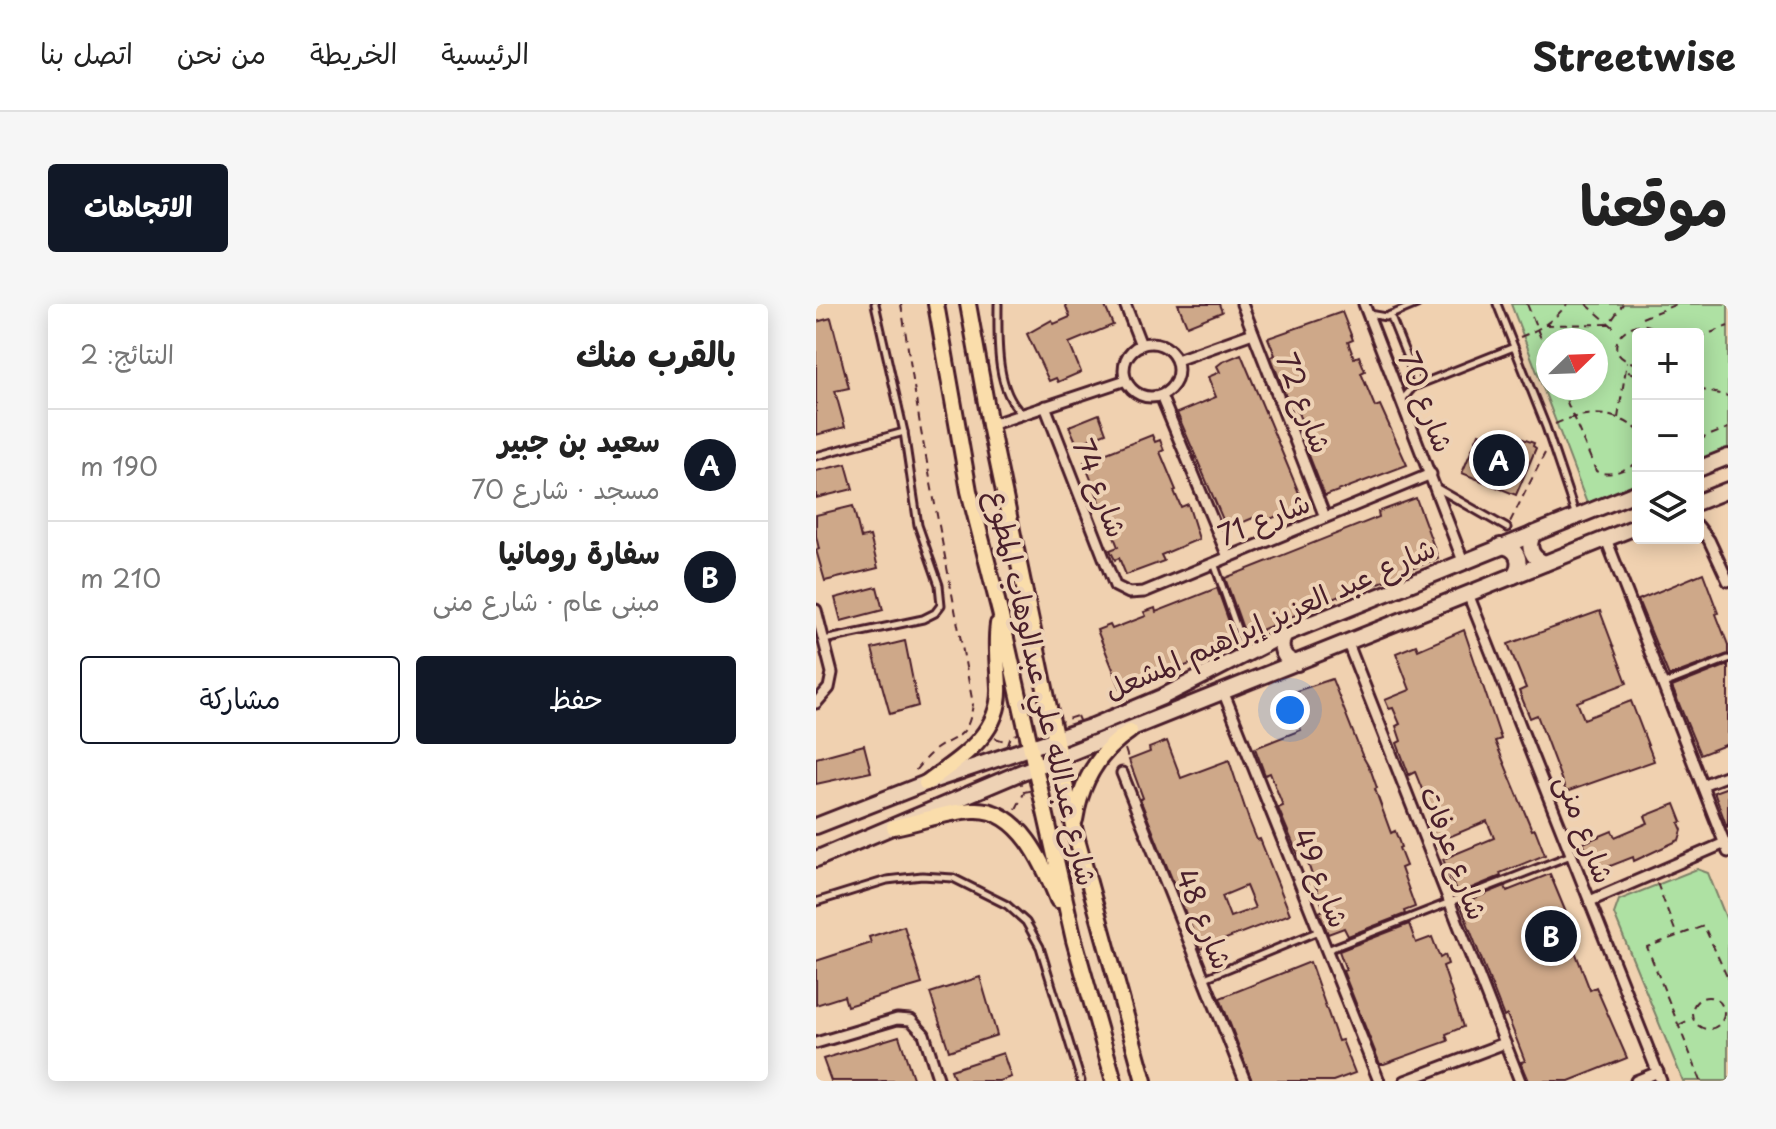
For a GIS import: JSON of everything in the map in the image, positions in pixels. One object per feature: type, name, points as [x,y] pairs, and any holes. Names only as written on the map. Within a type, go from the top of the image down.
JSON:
[{"type":"main road","name":"شارع عبدالله علي عبدالوهاب المطوع","points":[[936,304],[969,491],[1000,612],[1074,940],[1114,1081]]},
{"type":"main road","name":"شارع عبدالله علي عبدالوهاب المطوع","points":[[968,304],[990,425],[1075,832],[1144,1081]]},
{"type":"main road","points":[[1704,467],[1728,457]]},
{"type":"main road","points":[[1704,500],[1728,490]]},
{"type":"main road","name":"شارع عبد العزيز إبراهيم المشعل","points":[[816,826],[1162,697],[1285,634],[1632,494]]},
{"type":"main road","name":"شارع عبد العزيز إبراهيم المشعل","points":[[816,859],[1035,767],[1125,734],[1223,691],[1632,528]]},
{"type":"main road","points":[[1533,534],[1529,545],[1531,552],[1545,563]]},
{"type":"main road","points":[[1500,546],[1513,550],[1518,556],[1519,563],[1513,576]]},
{"type":"main road","points":[[926,783],[970,751],[992,721],[998,700],[995,656],[1000,612]]},
{"type":"main road","points":[[1285,634],[1282,652],[1286,658],[1297,663]]},
{"type":"main road","points":[[1075,832],[1077,807],[1085,783],[1097,762],[1125,734]]},
{"type":"main road","points":[[894,827],[975,810],[992,814],[1008,823],[1023,834],[1045,868],[1074,940]]},
{"type":"street","points":[[1125,304],[1141,345]]},
{"type":"street","name":"شارع 72","points":[[1242,304],[1325,517]]},
{"type":"street","name":"شارع 70","points":[[1366,309],[1463,561]]},
{"type":"street","points":[[1177,360],[1253,333]]},
{"type":"street","points":[[1141,345],[1162,345],[1177,360],[1176,381],[1161,396],[1140,395],[1131,389],[1126,380],[1126,359],[1132,350],[1141,345]]},
{"type":"street","points":[[990,425],[1126,380]]},
{"type":"street","points":[[1161,396],[1228,557]]},
{"type":"street","name":"شارع 74","points":[[1045,406],[1115,586]]},
{"type":"street","name":"شارع 71","points":[[1115,586],[1129,593],[1144,592],[1431,474]]},
{"type":"street","points":[[1704,534],[1728,581]]},
{"type":"street","points":[[1590,901],[1726,848],[1606,539]]},
{"type":"street","name":"شارع منى","points":[[1468,594],[1660,1077]]},
{"type":"street","points":[[816,610],[832,681],[825,695],[816,703]]},
{"type":"street","name":"شارع عرفات","points":[[1347,641],[1520,1081]]},
{"type":"street","name":"شارع 49","points":[[1223,691],[1379,1081]]},
{"type":"street","name":"شارع 48","points":[[1122,773],[1245,1081]]},
{"type":"street","points":[[1702,785],[1728,775]]},
{"type":"street","points":[[816,1043],[897,1019],[911,1020],[924,1034],[939,1081]]},
{"type":"street","points":[[1405,1081],[1505,1043]]},
{"type":"street","points":[[1636,1081],[1660,1077]]},
{"type":"lane","points":[[824,640],[923,619],[935,613],[941,605],[939,585],[918,525],[904,432],[875,304]]},
{"type":"lane","points":[[998,304],[999,351],[1005,384],[1013,403],[1023,414]]},
{"type":"lane","points":[[1366,309],[1380,317],[1417,304]]},
{"type":"lane","points":[[1497,304],[1546,427],[1576,517]]},
{"type":"lane","points":[[1390,315],[1418,385]]},
{"type":"lane","points":[[1402,400],[1408,390],[1513,344]]},
{"type":"lane","points":[[816,456],[904,432]]},
{"type":"lane","points":[[1436,487],[1507,528]]},
{"type":"lane","points":[[1214,563],[1246,656]]},
{"type":"lane","points":[[1663,684],[1728,659]]},
{"type":"lane","points":[[1327,950],[1572,855]]},
{"type":"lane","points":[[816,902],[887,880],[922,876],[953,878],[1007,905],[1026,922],[1040,947],[1081,1081]]},
{"type":"lane","points":[[1204,979],[1319,931]]},
{"type":"path","points":[[1527,304],[1537,328]]},
{"type":"path","points":[[1542,328],[1559,315],[1567,304]]},
{"type":"path","points":[[1586,304],[1620,330],[1616,344],[1627,361],[1627,372],[1618,418]]},
{"type":"path","points":[[1609,324],[1623,304]]},
{"type":"path","points":[[1641,319],[1677,304]]},
{"type":"path","points":[[1633,319],[1650,321],[1655,328]]},
{"type":"path","points":[[1545,325],[1609,324]]},
{"type":"path","points":[[1704,336],[1728,326]]},
{"type":"path","points":[[1513,344],[1536,332]]},
{"type":"path","points":[[1627,361],[1632,362]]},
{"type":"path","points":[[1627,372],[1632,373]]},
{"type":"path","points":[[1704,390],[1728,396]]},
{"type":"path","points":[[1566,400],[1596,471],[1612,474],[1632,466]]},
{"type":"path","points":[[1546,427],[1572,416],[1601,414],[1618,418],[1632,426]]},
{"type":"path","points":[[1704,438],[1728,428]]},
{"type":"path","points":[[1507,528],[1551,441]]},
{"type":"path","points":[[1122,773],[1128,758],[1125,734]]},
{"type":"path","points":[[1008,823],[1024,792]]},
{"type":"path","points":[[1654,874],[1676,935]]},
{"type":"path","points":[[1701,1081],[1647,947],[1700,926],[1707,929],[1728,979]]},
{"type":"path","points":[[1702,998],[1718,1000],[1726,1007],[1724,1018],[1713,1029],[1703,1029],[1692,1019],[1692,1008],[1702,998]]},
{"type":"path","points":[[1678,1026],[1692,1019]]},
{"type":"green space","points":[[1511,304],[1728,304],[1728,453],[1704,462],[1704,328],[1632,328],[1632,489],[1588,506],[1548,400],[1608,400],[1608,328],[1536,328],[1536,370]]},
{"type":"green space","points":[[1697,869],[1708,873],[1728,923],[1728,1081],[1683,1081],[1614,914],[1619,900]]},
{"type":"building","points":[[1065,304],[1104,304],[1113,325],[1069,343],[1081,372],[1058,382],[1056,378],[1049,381],[1027,334],[1052,320],[1054,324],[1070,317]]},
{"type":"building","points":[[1178,304],[1219,304],[1222,312],[1187,326]]},
{"type":"building","points":[[1342,312],[1353,340],[1348,342],[1354,358],[1359,356],[1365,371],[1361,373],[1375,407],[1380,405],[1407,465],[1325,496],[1296,422],[1301,420],[1292,398],[1287,399],[1271,357],[1275,355],[1268,338]]},
{"type":"building","points":[[831,318],[849,388],[835,391],[845,427],[816,435],[816,322]]},
{"type":"building","points":[[1241,354],[1304,505],[1263,522],[1260,515],[1227,529],[1177,413],[1216,397],[1208,377],[1220,372],[1217,366],[1222,362]]},
{"type":"building","points":[[1099,414],[1106,433],[1077,444],[1069,426]]},
{"type":"building","points":[[1479,433],[1508,444],[1512,435],[1534,443],[1536,448],[1516,495],[1462,473]]},
{"type":"building","points":[[1152,435],[1155,442],[1160,440],[1164,450],[1160,452],[1174,491],[1181,507],[1188,504],[1199,539],[1161,555],[1164,561],[1126,575],[1119,558],[1115,560],[1110,550],[1118,547],[1084,462]]},
{"type":"building","points":[[846,464],[853,489],[816,498],[816,471]]},
{"type":"building","points":[[1416,498],[1438,558],[1246,637],[1225,578],[1379,517],[1378,512]]},
{"type":"building","points":[[853,506],[861,538],[870,536],[878,568],[825,581],[816,550],[819,549],[816,515]]},
{"type":"building","points":[[1703,573],[1728,645],[1728,654],[1669,676],[1638,600]]},
{"type":"building","points":[[877,587],[883,610],[841,621],[835,598]]},
{"type":"building","points":[[1217,588],[1238,647],[1121,689],[1097,630],[1110,625],[1112,629],[1146,616],[1144,612],[1155,608],[1156,612]]},
{"type":"building","points":[[1600,611],[1627,683],[1577,702],[1584,719],[1631,701],[1654,761],[1566,792],[1537,715],[1530,718],[1519,691],[1526,688],[1508,644]]},
{"type":"building","points":[[1464,630],[1501,739],[1495,741],[1545,855],[1457,894],[1443,859],[1494,838],[1487,821],[1437,842],[1428,819],[1433,817],[1415,772],[1409,775],[1397,743],[1401,741],[1396,726],[1400,724],[1393,708],[1389,709],[1385,700],[1410,690],[1396,653],[1416,645],[1418,650]]},
{"type":"building","points":[[905,641],[918,706],[890,714],[872,649]]},
{"type":"building","points":[[1728,665],[1728,744],[1700,755],[1672,687]]},
{"type":"building","points":[[1332,679],[1371,771],[1391,833],[1395,831],[1401,847],[1406,866],[1401,868],[1415,907],[1404,911],[1405,914],[1348,936],[1344,928],[1328,934],[1319,912],[1324,910],[1304,852],[1298,855],[1278,808],[1283,806],[1270,773],[1265,775],[1255,748],[1301,730],[1287,694]]},
{"type":"building","points":[[1167,741],[1181,778],[1229,760],[1249,820],[1257,840],[1260,839],[1290,914],[1200,949],[1140,799],[1143,798],[1129,760],[1150,752],[1149,748]],"holes":[[[1246,886],[1255,908],[1230,917],[1222,896]]]},
{"type":"building","points":[[864,745],[871,772],[816,784],[816,758]]},
{"type":"building","points":[[1728,787],[1728,826],[1727,827],[1714,792]]},
{"type":"building","points":[[1675,804],[1682,822],[1679,823],[1682,830],[1679,840],[1634,861],[1633,857],[1595,872],[1583,843],[1612,831],[1615,837],[1648,823],[1645,816]]},
{"type":"building","points":[[1550,874],[1579,944],[1573,946],[1590,990],[1596,987],[1627,1058],[1569,1081],[1529,1081],[1521,1062],[1525,1061],[1507,1015],[1504,1017],[1460,904],[1505,886],[1507,891]]},
{"type":"building","points":[[1409,924],[1416,943],[1432,937],[1440,958],[1445,955],[1448,964],[1443,966],[1463,1027],[1446,1034],[1448,1041],[1380,1064],[1343,971],[1346,970],[1339,951]]},
{"type":"building","points":[[904,926],[922,984],[847,1006],[844,996],[816,1005],[816,961],[871,943],[869,937]]},
{"type":"building","points":[[1310,962],[1338,1041],[1342,1040],[1355,1073],[1333,1081],[1252,1081],[1220,998]]},
{"type":"building","points":[[980,977],[997,1035],[949,1051],[930,993]]},
{"type":"building","points":[[899,1036],[914,1081],[831,1081],[823,1059]]},
{"type":"building","points":[[1003,1053],[1011,1077],[999,1081],[955,1081],[951,1070]]},
{"type":"place","name":"سعيد بن جبير","points":[[1499,460]]},
{"type":"place","name":"سفارة رومانيا","points":[[1551,936]]}]
